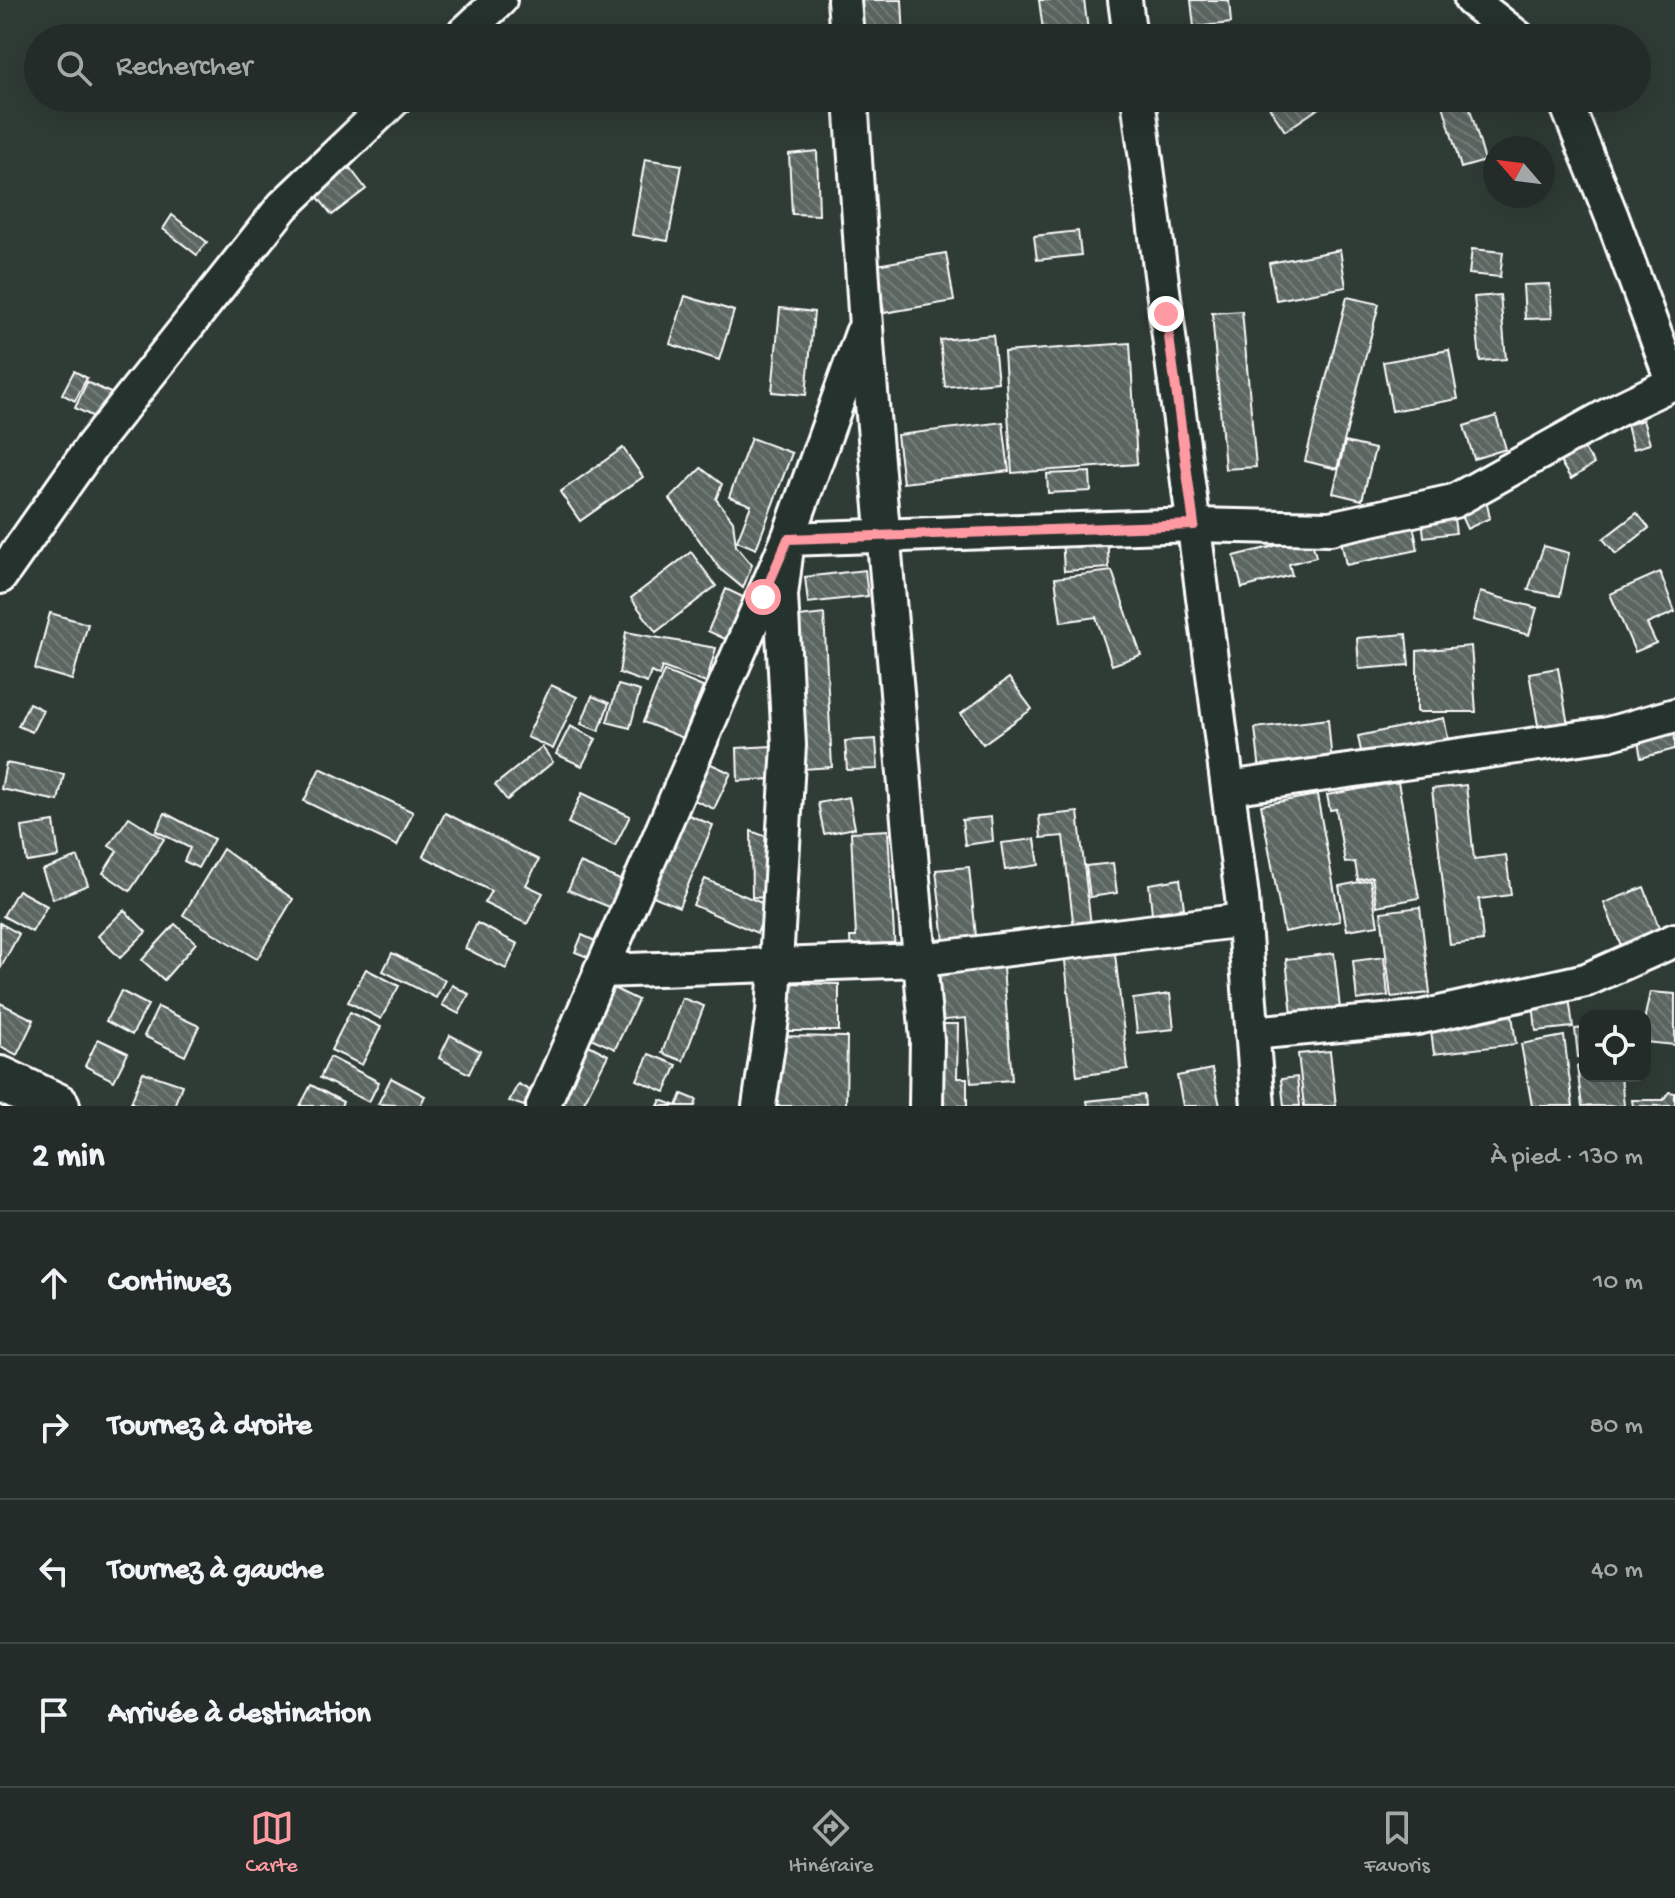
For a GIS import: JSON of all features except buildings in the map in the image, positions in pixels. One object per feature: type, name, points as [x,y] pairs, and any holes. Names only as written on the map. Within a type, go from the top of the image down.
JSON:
[{"type":"main road","points":[[0,1079],[57,1106]]},
{"type":"street","points":[[474,24],[500,0]]},
{"type":"street","points":[[844,0],[846,24]]},
{"type":"street","points":[[1125,0],[1128,24]]},
{"type":"street","points":[[1471,0],[1501,24]]},
{"type":"street","points":[[0,577],[92,446],[283,206],[381,112]]},
{"type":"street","points":[[852,112],[883,534],[927,1040],[926,1106]]},
{"type":"street","points":[[1140,112],[1244,920],[1258,1106]]},
{"type":"street","points":[[788,539],[1194,525],[1330,528],[1454,501],[1617,410],[1673,383],[1570,112]]},
{"type":"street","points":[[543,1106],[788,539],[866,323]]},
{"type":"street","points":[[759,1106],[773,1012],[789,745],[781,595],[788,539]]},
{"type":"street","points":[[1228,788],[1608,734],[1675,715]]},
{"type":"street","points":[[600,971],[921,960],[1244,920]]},
{"type":"street","points":[[1252,1033],[1417,1018],[1586,980],[1675,940]]},
{"type":"route","points":[[763,597],[788,539],[1194,525],[1166,314]]}]
